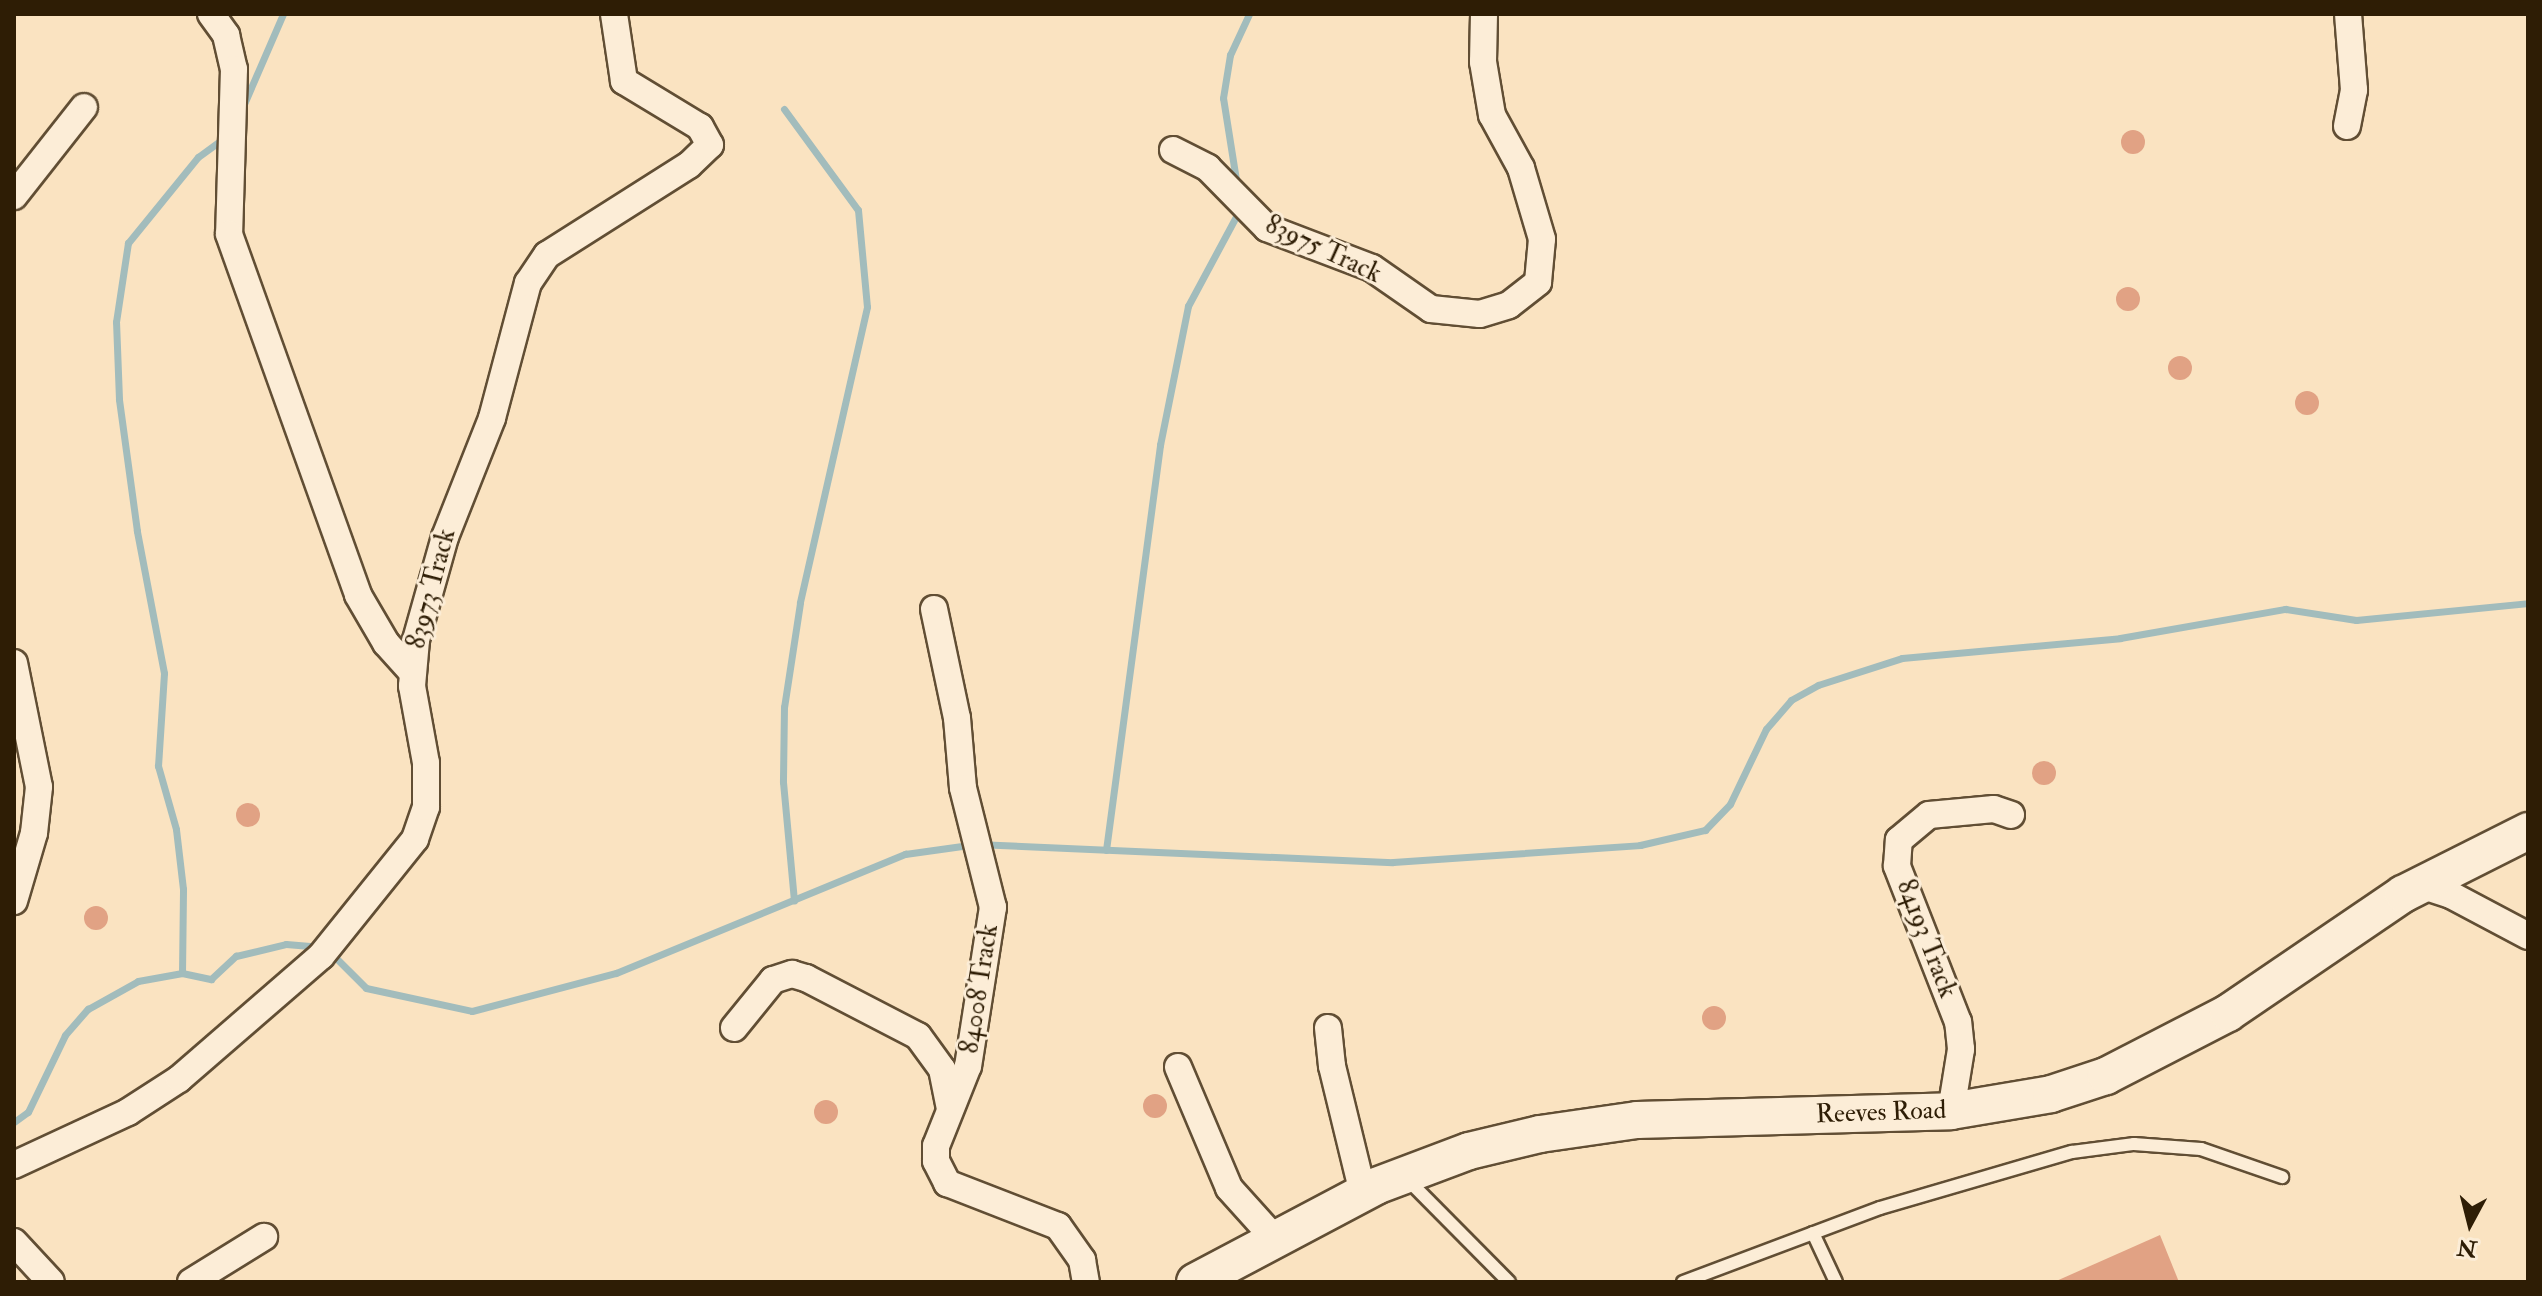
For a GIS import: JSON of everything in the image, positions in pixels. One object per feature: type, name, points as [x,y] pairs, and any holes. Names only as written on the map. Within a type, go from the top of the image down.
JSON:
[{"type":"street","points":[[211,14],[226,35],[234,69],[228,210],[232,244],[358,595],[386,643],[412,672]]},
{"type":"street","name":"83973 Track","points":[[14,1165],[128,1112],[179,1079],[287,990],[370,900],[415,839],[426,807],[426,763],[412,672],[445,537],[492,418],[534,272],[559,246],[709,148],[704,130],[624,81],[614,14]]},
{"type":"street","name":"83975 Track","points":[[1173,150],[1208,168],[1267,228],[1372,268],[1431,309],[1480,314],[1509,305],[1538,282],[1542,239],[1521,168],[1492,115],[1483,62],[1484,14]]},
{"type":"street","points":[[2347,126],[2354,90],[2348,14]]},
{"type":"street","points":[[14,196],[84,107]]},
{"type":"street","name":"84008 Track","points":[[934,609],[957,718],[963,788],[993,907],[968,1066],[935,1150],[944,1180],[1058,1226],[1082,1260],[1086,1282]]},
{"type":"street","points":[[14,663],[39,787],[34,833],[14,901]]},
{"type":"street","name":"84193 Track","points":[[1951,1111],[1961,1049],[1958,1022],[1897,866],[1899,840],[1929,815],[1994,809],[2011,815]]},
{"type":"street","name":"Reeves Road","points":[[1195,1282],[1363,1193],[1404,1175],[1511,1141],[1637,1120],[1951,1111],[2051,1094],[2166,1048],[2285,977],[2420,885],[2528,831]]},
{"type":"street","points":[[2420,885],[2451,895],[2526,938]]},
{"type":"street","points":[[734,1028],[773,980],[792,974],[806,978],[918,1036],[942,1069],[950,1109]]},
{"type":"street","points":[[1328,1028],[1363,1193]]},
{"type":"street","points":[[1178,1067],[1229,1188],[1274,1238]]},
{"type":"street","points":[[191,1282],[264,1237]]},
{"type":"street","points":[[14,1242],[51,1282]]},
{"type":"lane","points":[[1683,1282],[1813,1233],[2018,1164],[2134,1144],[2201,1149],[2282,1177]]},
{"type":"lane","points":[[1404,1175],[1509,1282]]},
{"type":"lane","points":[[1813,1233],[1836,1282]]},
{"type":"building","points":[[2133,130],[2142,133],[2145,142],[2142,151],[2133,154],[2124,151],[2121,142],[2124,133]]},
{"type":"building","points":[[2128,287],[2137,290],[2140,299],[2137,308],[2128,311],[2119,308],[2116,299],[2119,290]]},
{"type":"building","points":[[2180,356],[2189,359],[2192,368],[2189,377],[2180,380],[2171,377],[2168,368],[2171,359]]},
{"type":"building","points":[[2307,391],[2316,394],[2319,403],[2316,412],[2307,415],[2298,412],[2295,403],[2298,394]]},
{"type":"building","points":[[2044,761],[2053,764],[2056,773],[2053,782],[2044,785],[2035,782],[2032,773],[2035,764]]},
{"type":"building","points":[[248,803],[257,806],[260,815],[257,824],[248,827],[239,824],[236,815],[239,806]]},
{"type":"building","points":[[96,906],[105,909],[108,918],[105,927],[96,930],[87,927],[84,918],[87,909]]},
{"type":"building","points":[[1714,1006],[1723,1009],[1726,1018],[1723,1027],[1714,1030],[1705,1027],[1702,1018],[1705,1009]]},
{"type":"building","points":[[1155,1094],[1164,1097],[1167,1106],[1164,1115],[1155,1118],[1146,1115],[1143,1106],[1146,1097]]},
{"type":"building","points":[[826,1100],[835,1103],[838,1112],[835,1121],[826,1124],[817,1121],[814,1112],[817,1103]]},
{"type":"building","points":[[2160,1235],[2179,1282],[2054,1282]]},
{"type":"waterway","points":[[244,104],[283,14]]},
{"type":"waterway","points":[[1237,186],[1223,98],[1230,55],[1249,14]]},
{"type":"waterway","points":[[784,109],[858,210],[867,307],[800,603],[784,707],[783,782],[794,900]]},
{"type":"waterway","points":[[182,973],[183,889],[176,829],[158,766],[164,673],[137,531],[119,399],[116,322],[128,243],[198,157],[224,138]]},
{"type":"waterway","points":[[1106,850],[1160,445],[1188,306],[1240,209]]},
{"type":"waterway","points":[[334,956],[366,988],[472,1011],[616,973],[905,854],[976,844],[1393,862],[1640,845],[1705,830],[1730,804],[1766,729],[1791,700],[1818,685],[1902,658],[2120,638],[2285,609],[2356,620],[2528,603]]},
{"type":"waterway","points":[[14,1122],[28,1112],[65,1035],[88,1009],[138,981],[182,973],[211,979],[236,956],[286,944],[310,946]]}]
